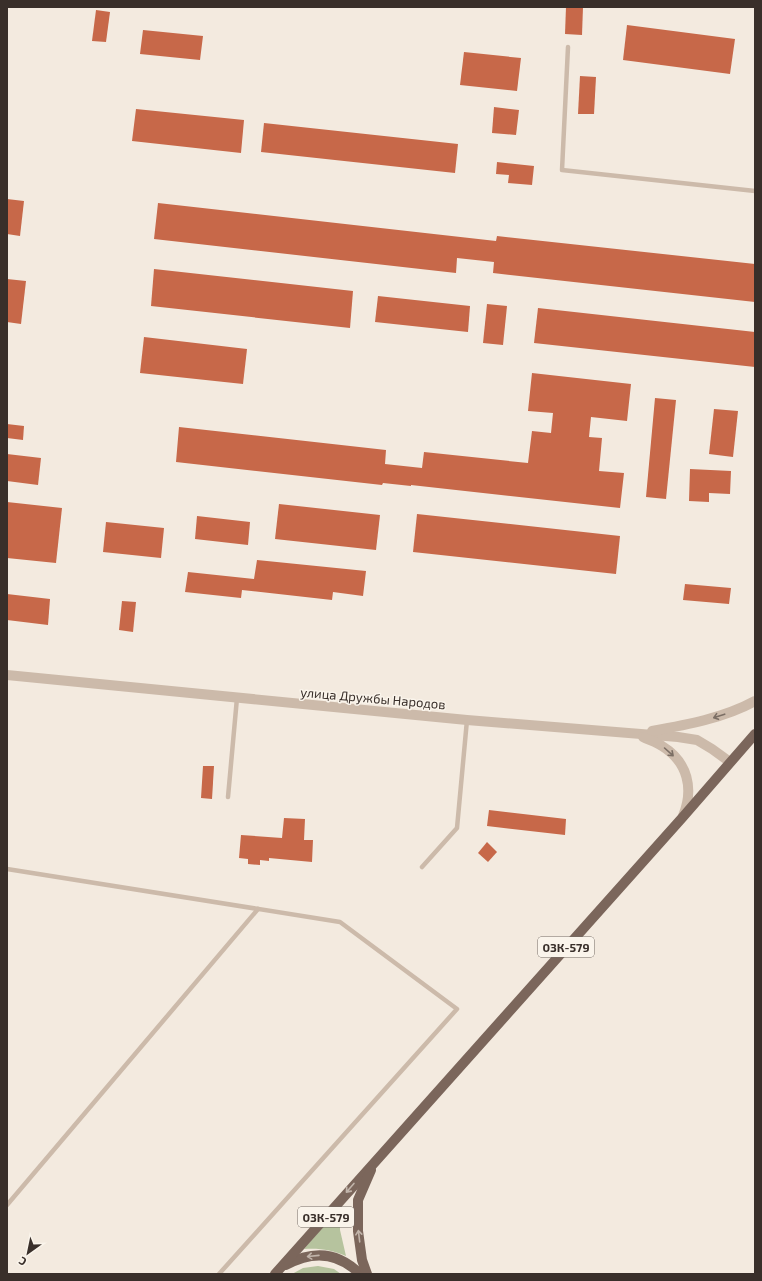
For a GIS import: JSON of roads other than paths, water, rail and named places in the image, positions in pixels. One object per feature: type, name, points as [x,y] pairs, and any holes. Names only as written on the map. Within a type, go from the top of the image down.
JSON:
[{"type":"main road","name":"03К-579","points":[[275,1274],[376,1159],[682,818],[755,734]]},
{"type":"main road","name":"03К-579","points":[[366,1274],[362,1260],[358,1231],[358,1200],[376,1159]]},
{"type":"main road","name":"03К-579","points":[[275,1274],[282,1267],[298,1258],[317,1255],[335,1257],[352,1266],[360,1274]]},
{"type":"street","name":"улица Дружбы Народов","points":[[7,675],[467,720],[697,740],[712,748],[730,762]]},
{"type":"street","points":[[635,734],[680,726],[719,716],[755,701]]},
{"type":"street","points":[[635,734],[662,746],[679,760],[686,776],[689,790],[688,803],[682,818]]},
{"type":"lane","points":[[568,47],[562,170],[755,191]]},
{"type":"lane","points":[[228,797],[237,698]]},
{"type":"lane","points":[[422,867],[457,828],[467,720]]},
{"type":"lane","points":[[7,869],[340,922],[457,1009],[219,1274]]},
{"type":"lane","points":[[7,1205],[258,909]]}]
